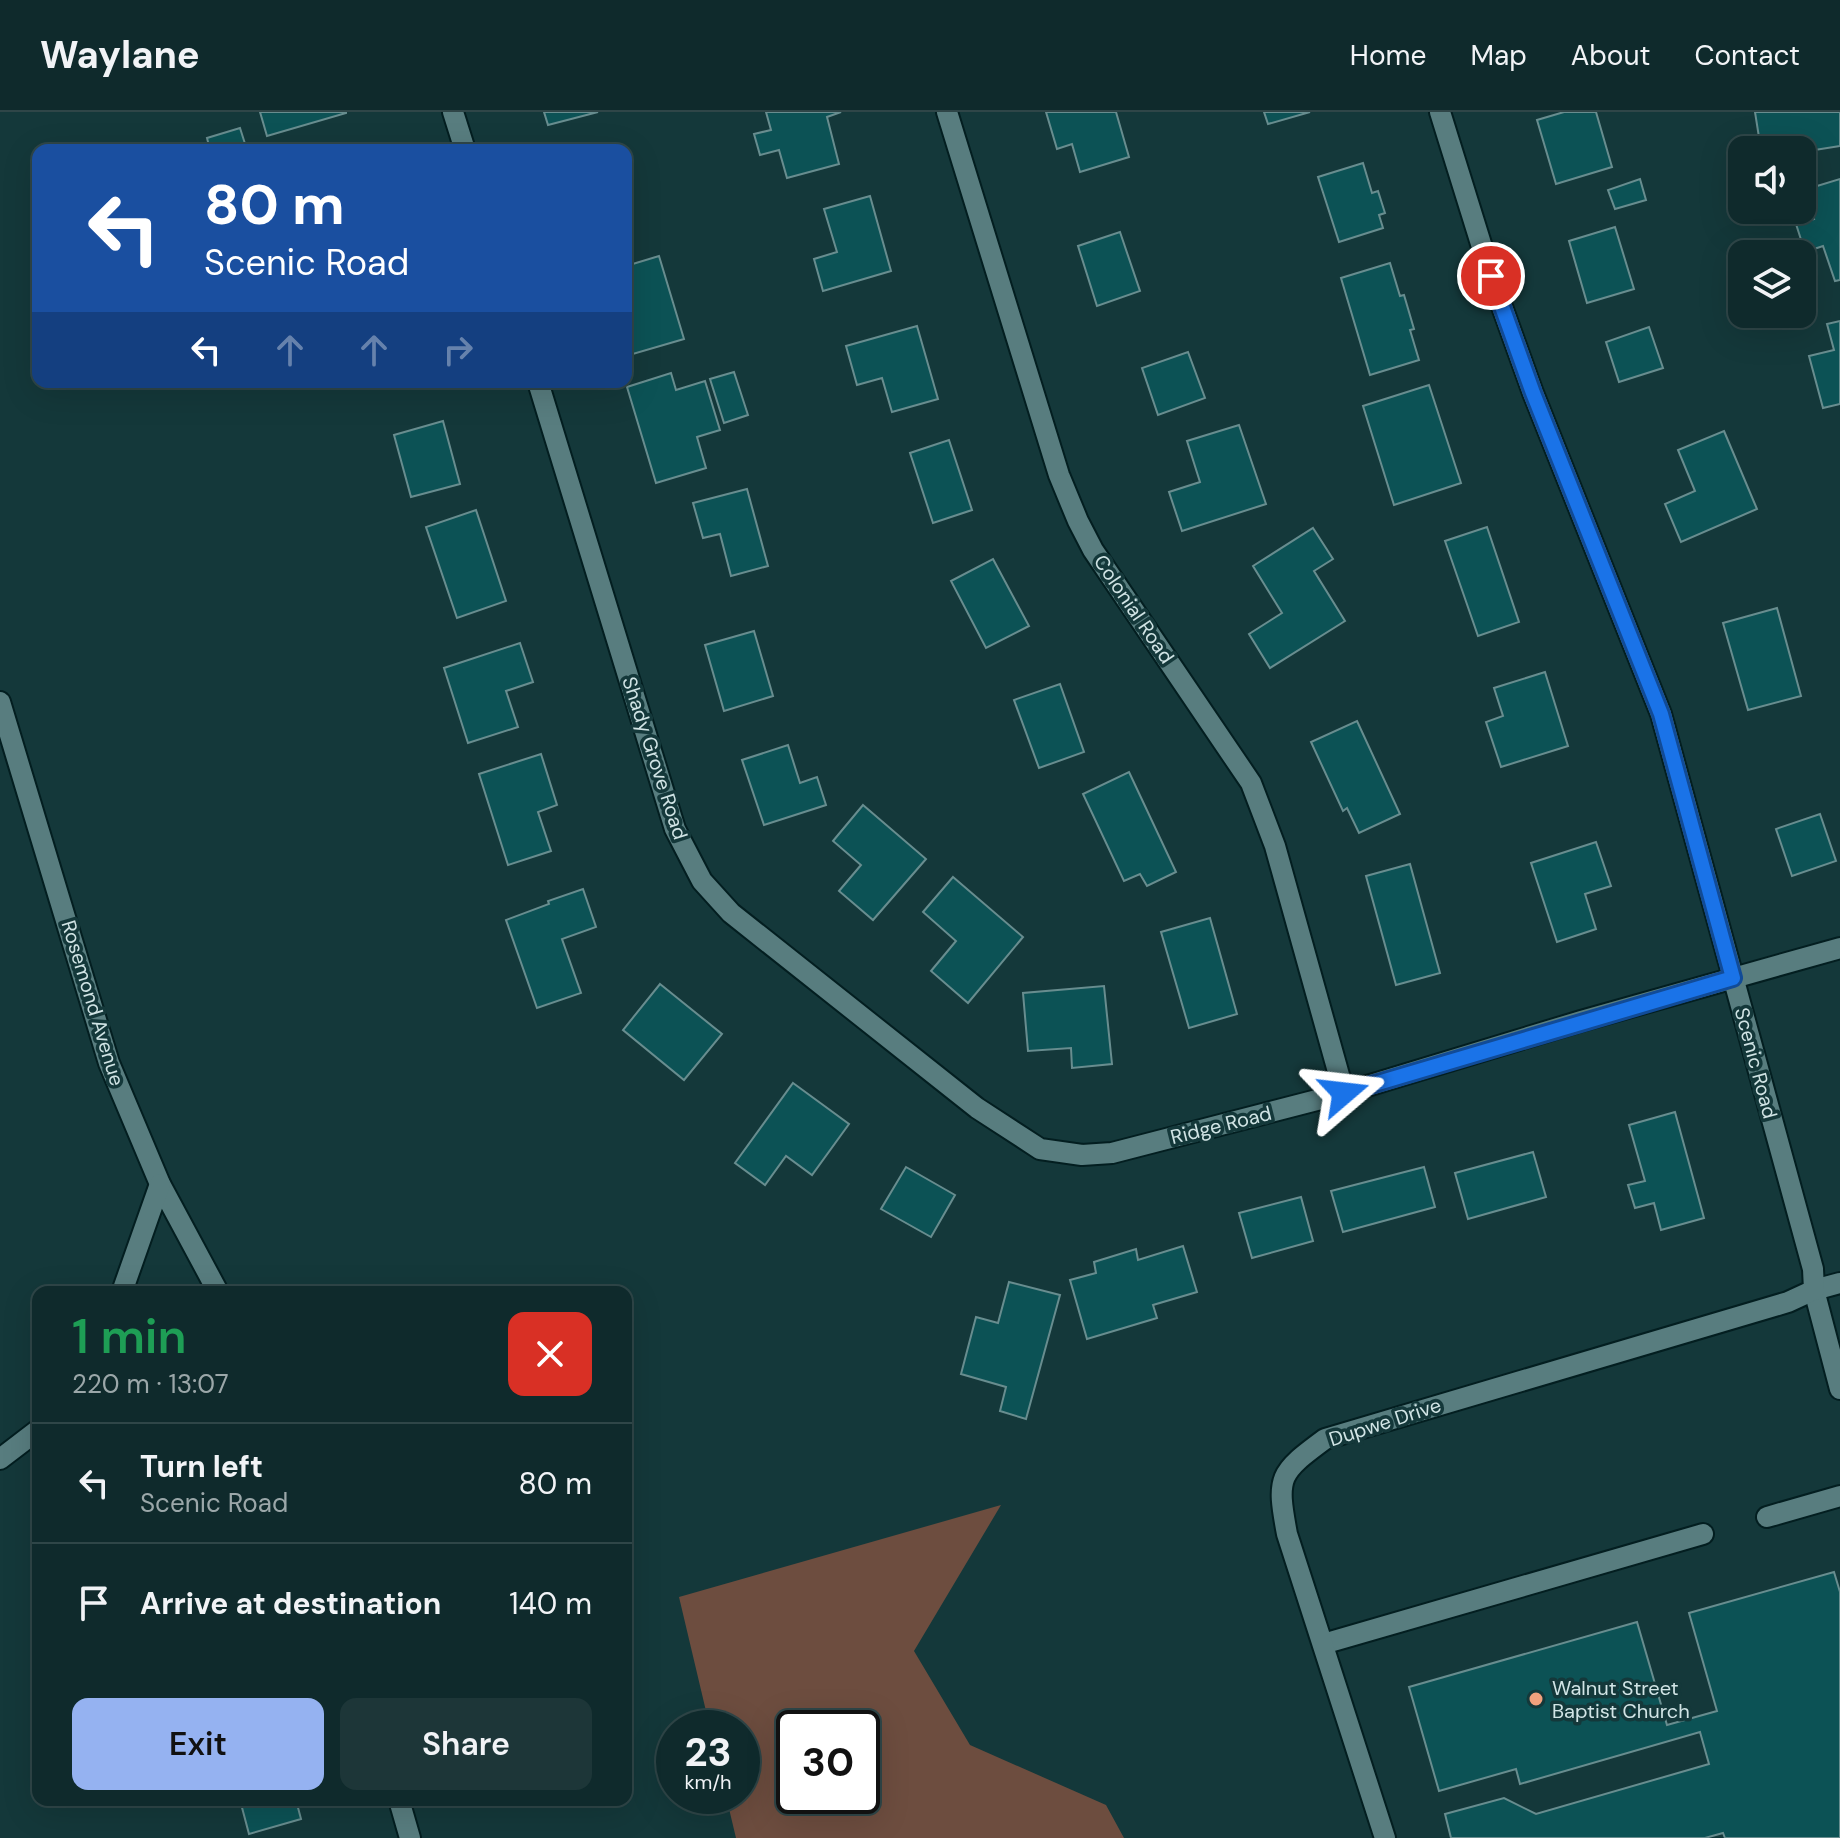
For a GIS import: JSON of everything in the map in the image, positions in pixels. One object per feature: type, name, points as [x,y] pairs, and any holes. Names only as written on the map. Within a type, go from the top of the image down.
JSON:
[{"type":"street","points":[[453,112],[463,144]]},
{"type":"street","name":"Colonial Road","points":[[947,112],[1059,475],[1093,550],[1251,783],[1275,846],[1344,1093]]},
{"type":"street","name":"Scenic Road","points":[[1440,112],[1491,276],[1533,393],[1661,714],[1813,1269],[1814,1290],[1840,1389]]},
{"type":"street","name":"Shady Grove Road","points":[[540,388],[675,829],[702,881],[731,913],[977,1108]]},
{"type":"street","name":"Rosemond Avenue","points":[[0,702],[109,1063],[160,1184],[215,1286]]},
{"type":"street","name":"Ridge Road","points":[[977,1108],[1040,1149],[1082,1155],[1112,1153],[1344,1093],[1840,948]]},
{"type":"street","points":[[124,1286],[160,1184]]},
{"type":"street","name":"Dupwe Drive","points":[[1385,1838],[1287,1534],[1280,1486],[1291,1465],[1325,1439],[1788,1302],[1840,1283]]},
{"type":"street","points":[[0,1459],[32,1435]]},
{"type":"street","points":[[1767,1517],[1840,1496]]},
{"type":"street","points":[[1323,1644],[1703,1534]]},
{"type":"street","points":[[401,1806],[410,1838]]},
{"type":"shaded area","points":[[1001,1505],[914,1651],[970,1745],[1106,1805],[1124,1838],[736,1838],[730,1814],[760,1814],[760,1710],[706,1710],[679,1597]]},
{"type":"building","points":[[260,112],[346,112],[346,113],[267,136]]},
{"type":"building","points":[[544,112],[598,112],[548,125]]},
{"type":"building","points":[[766,112],[841,112],[827,117],[839,164],[787,178],[779,150],[760,155],[754,134],[771,130]]},
{"type":"building","points":[[1046,112],[1116,112],[1129,157],[1080,172],[1072,144],[1057,149]]},
{"type":"building","points":[[1264,112],[1310,112],[1268,124]]},
{"type":"building","points":[[1564,112],[1596,112],[1612,167],[1556,184],[1537,120]]},
{"type":"building","points":[[1755,112],[1840,112],[1840,146],[1816,150],[1816,136],[1759,136]]},
{"type":"building","points":[[240,128],[245,144],[208,144],[207,138]]},
{"type":"building","points":[[1363,163],[1372,193],[1378,191],[1385,213],[1379,215],[1383,228],[1339,242],[1318,177]]},
{"type":"building","points":[[1640,179],[1646,200],[1615,209],[1608,190]]},
{"type":"building","points":[[1840,179],[1840,280],[1835,281],[1823,246],[1816,248],[1816,240],[1801,240],[1796,224],[1816,224],[1816,186]]},
{"type":"building","points":[[870,196],[891,271],[823,291],[814,259],[837,252],[824,209]]},
{"type":"building","points":[[1615,227],[1634,289],[1587,303],[1569,241]]},
{"type":"building","points":[[1120,232],[1140,291],[1097,306],[1078,246]]},
{"type":"building","points":[[659,256],[684,339],[632,354],[632,264]]},
{"type":"building","points":[[1390,263],[1400,296],[1404,295],[1419,360],[1370,375],[1341,278]]},
{"type":"building","points":[[1840,321],[1840,404],[1823,408],[1809,356],[1834,350],[1827,324]]},
{"type":"building","points":[[917,326],[938,399],[892,412],[882,378],[857,385],[846,346]]},
{"type":"building","points":[[1649,327],[1663,368],[1619,382],[1606,342]]},
{"type":"building","points":[[1188,352],[1205,398],[1158,415],[1142,368]]},
{"type":"building","points":[[734,372],[748,415],[724,423],[710,379]]},
{"type":"building","points":[[671,373],[676,390],[705,381],[720,430],[697,437],[706,468],[656,483],[627,388]]},
{"type":"building","points":[[1429,385],[1461,483],[1394,505],[1363,406]]},
{"type":"building","points":[[443,421],[460,484],[411,497],[394,435]]},
{"type":"building","points":[[1239,425],[1266,504],[1182,531],[1169,492],[1200,482],[1187,441]]},
{"type":"building","points":[[1724,431],[1757,509],[1681,542],[1665,504],[1695,491],[1678,450]]},
{"type":"building","points":[[949,440],[972,510],[933,523],[910,453]]},
{"type":"building","points":[[747,489],[768,566],[731,576],[720,534],[703,538],[693,503]]},
{"type":"building","points":[[476,510],[506,601],[457,618],[426,527]]},
{"type":"building","points":[[1487,527],[1519,622],[1478,636],[1445,541]]},
{"type":"building","points":[[1313,528],[1333,559],[1314,571],[1345,621],[1270,668],[1249,634],[1282,613],[1253,566]]},
{"type":"building","points":[[993,559],[1029,626],[986,648],[951,581]]},
{"type":"building","points":[[1777,608],[1801,696],[1748,710],[1723,623]]},
{"type":"building","points":[[754,631],[773,696],[724,711],[705,645]]},
{"type":"building","points":[[520,643],[533,682],[506,691],[518,727],[468,743],[444,668]]},
{"type":"building","points":[[1545,672],[1568,746],[1501,767],[1486,722],[1503,716],[1494,688]]},
{"type":"building","points":[[1060,684],[1084,752],[1039,768],[1014,700]]},
{"type":"building","points":[[1357,721],[1400,814],[1359,833],[1347,808],[1343,811],[1311,742]]},
{"type":"building","points":[[788,745],[800,783],[817,777],[826,805],[764,825],[742,760]]},
{"type":"building","points":[[541,754],[557,805],[538,812],[551,851],[508,865],[479,774]]},
{"type":"building","points":[[1129,772],[1176,872],[1147,886],[1140,874],[1124,881],[1083,794]]},
{"type":"building","points":[[863,805],[926,859],[873,920],[839,891],[861,865],[833,841]]},
{"type":"building","points":[[1820,814],[1836,861],[1792,876],[1776,829]]},
{"type":"building","points":[[1596,842],[1611,886],[1585,894],[1596,929],[1557,942],[1531,863]]},
{"type":"building","points":[[1410,864],[1440,973],[1396,985],[1366,876]]},
{"type":"building","points":[[953,877],[1023,937],[968,1003],[931,971],[956,941],[923,912]]},
{"type":"building","points":[[583,889],[596,927],[562,939],[581,993],[537,1008],[506,920]]},
{"type":"building","points":[[1210,918],[1237,1014],[1189,1028],[1161,932]]},
{"type":"building","points":[[660,984],[722,1034],[684,1080],[623,1030]]},
{"type":"building","points":[[1104,986],[1112,1064],[1072,1068],[1071,1048],[1028,1051],[1023,993]]},
{"type":"building","points":[[793,1083],[849,1124],[812,1175],[786,1156],[765,1185],[735,1163]]},
{"type":"building","points":[[1675,1112],[1704,1218],[1661,1230],[1654,1203],[1635,1208],[1628,1185],[1645,1181],[1629,1125]]},
{"type":"building","points":[[1533,1152],[1546,1197],[1468,1219],[1455,1173]]},
{"type":"building","points":[[906,1167],[955,1195],[931,1237],[881,1209]]},
{"type":"building","points":[[1424,1167],[1435,1207],[1343,1232],[1331,1191]]},
{"type":"building","points":[[1301,1197],[1313,1241],[1252,1258],[1239,1213]]},
{"type":"building","points":[[1183,1246],[1197,1292],[1153,1305],[1157,1318],[1087,1339],[1070,1280],[1096,1273],[1094,1262],[1136,1249],[1138,1260]]},
{"type":"building","points":[[1009,1282],[1060,1295],[1026,1419],[1000,1411],[1006,1387],[961,1374],[976,1317],[998,1323]]},
{"type":"building","name":"Walnut Street Baptist Church","points":[[1834,1572],[1840,1592],[1840,1838],[1725,1838],[1723,1833],[1705,1838],[1451,1838],[1445,1814],[1504,1798],[1536,1814],[1709,1764],[1700,1732],[1520,1784],[1516,1769],[1439,1791],[1409,1687],[1637,1622],[1667,1725],[1717,1711],[1689,1613]]},
{"type":"building","points":[[242,1806],[298,1806],[301,1819],[249,1834]]},
{"type":"place","name":"Walnut Street Baptist Church","points":[[1536,1699]]},
{"type":"route","points":[[1344,1093],[1733,978],[1661,714],[1533,393],[1491,276]]}]
